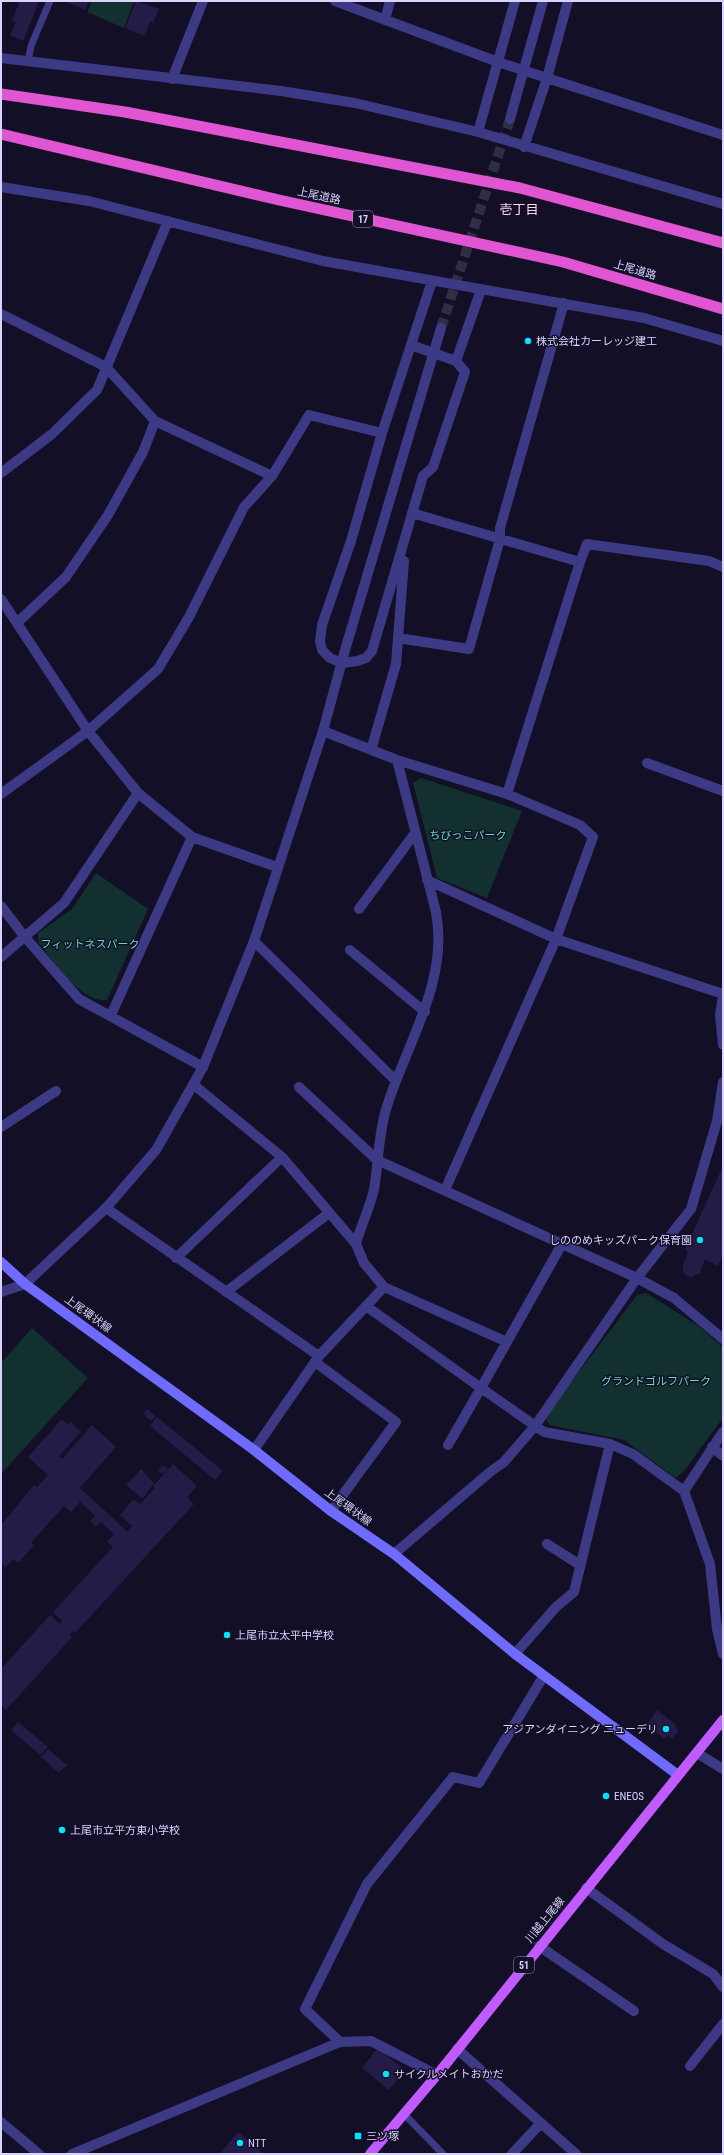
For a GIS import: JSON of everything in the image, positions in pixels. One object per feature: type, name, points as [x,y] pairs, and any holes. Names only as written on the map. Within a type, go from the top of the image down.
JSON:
[{"type":"highway","points":[[1,94],[132,114],[520,188],[723,243]]},
{"type":"highway","name":"上尾道路","points":[[1,134],[279,200],[563,262],[723,309]]},
{"type":"main road","name":"上尾環状線","points":[[1,1262],[25,1284],[254,1450],[331,1511],[394,1554],[543,1677],[678,1775]]},
{"type":"main road","name":"川越上尾線","points":[[370,2154],[437,2075],[539,1946],[723,1720]]},
{"type":"street","points":[[172,79],[203,1]]},
{"type":"street","points":[[335,1],[498,62],[723,135]]},
{"type":"street","points":[[385,20],[390,1]]},
{"type":"street","points":[[478,132],[515,1]]},
{"type":"street","points":[[510,119],[543,1]]},
{"type":"street","points":[[524,146],[547,78],[568,1]]},
{"type":"street","points":[[1,58],[281,91],[355,103],[478,132],[723,204]]},
{"type":"street","points":[[1,187],[89,201],[323,261],[644,318],[723,341]]},
{"type":"street","points":[[2,470],[52,434],[96,390],[168,221]]},
{"type":"street","points":[[411,345],[456,361],[465,372],[434,467],[423,476],[372,651],[361,660],[342,663],[330,658],[322,650],[320,641],[322,625],[351,541],[382,433],[432,281]]},
{"type":"street","points":[[456,361],[482,290]]},
{"type":"street","points":[[398,638],[469,649],[500,539],[500,528],[564,303]]},
{"type":"street","points":[[1,314],[106,367],[155,421],[272,476]]},
{"type":"street","points":[[1,1292],[25,1284],[106,1208],[156,1150],[203,1067],[254,941],[277,867],[323,731],[441,328]]},
{"type":"street","points":[[2,791],[88,731],[158,669],[189,617],[244,507],[272,476],[309,415],[382,433]]},
{"type":"street","points":[[17,623],[66,577],[108,515],[143,452],[155,421]]},
{"type":"street","points":[[412,513],[580,562]]},
{"type":"street","points":[[371,750],[396,664],[406,538]]},
{"type":"street","points":[[507,794],[587,544],[709,562],[723,567]]},
{"type":"street","points":[[1,599],[88,731],[138,793],[192,837],[277,867]]},
{"type":"street","points":[[323,731],[396,760],[507,794],[580,825],[593,838],[556,939],[445,1190]]},
{"type":"street","points":[[356,1244],[374,1190],[377,1160],[386,1107],[424,1012],[437,962],[438,924],[396,760]]},
{"type":"street","points":[[647,763],[723,791]]},
{"type":"street","points":[[1,957],[64,903],[138,793]]},
{"type":"street","points":[[359,909],[415,833]]},
{"type":"street","points":[[111,1015],[192,837]]},
{"type":"street","points":[[427,880],[556,939],[723,994],[720,1015],[723,1045]]},
{"type":"street","points":[[1,906],[24,936],[79,999],[111,1015],[203,1067]]},
{"type":"street","points":[[254,941],[396,1081]]},
{"type":"street","points":[[350,950],[424,1012]]},
{"type":"street","points":[[394,1554],[490,1472],[504,1462],[535,1426],[637,1278],[691,1209],[717,1121],[723,1082]]},
{"type":"street","points":[[194,1085],[282,1157],[356,1244],[364,1263],[384,1287],[507,1342]]},
{"type":"street","points":[[299,1087],[377,1160],[637,1278],[674,1298],[723,1339]]},
{"type":"street","points":[[1,1127],[56,1091]]},
{"type":"street","points":[[176,1258],[282,1157]]},
{"type":"street","points":[[106,1208],[226,1292],[317,1359],[396,1422],[331,1511]]},
{"type":"street","points":[[226,1292],[329,1213]]},
{"type":"street","points":[[448,1445],[562,1244]]},
{"type":"street","points":[[254,1450],[317,1359],[384,1287]]},
{"type":"street","points":[[366,1306],[544,1432],[610,1444],[633,1454],[684,1491],[710,1564],[717,1629],[723,1654]]},
{"type":"street","points":[[684,1491],[723,1432]]},
{"type":"street","points":[[515,1654],[556,1607],[574,1592],[610,1444]]},
{"type":"street","points":[[712,1447],[723,1456]]},
{"type":"street","points":[[547,1544],[580,1565]]},
{"type":"street","points":[[340,2042],[305,2009],[367,1884],[453,1777],[479,1783],[543,1677]]},
{"type":"street","points":[[697,1753],[723,1768]]},
{"type":"street","points":[[586,1888],[664,1944],[713,1974],[723,1987]]},
{"type":"street","points":[[539,1946],[634,2011]]},
{"type":"street","points":[[690,2066],[723,2024]]},
{"type":"street","points":[[72,2154],[340,2042],[371,2041],[437,2075]]},
{"type":"street","points":[[457,2049],[576,2154]]},
{"type":"street","points":[[1,2122],[39,2154]]},
{"type":"street","points":[[512,2154],[541,2123]]},
{"type":"lane","points":[[28,61],[31,46],[50,1]]},
{"type":"lane","points":[[404,2114],[443,2154]]},
{"type":"green space","points":[[92,1],[134,1],[124,28],[87,12]]},
{"type":"green space","name":"ちびっこパーク","points":[[421,778],[522,811],[487,898],[437,878],[413,783]]},
{"type":"green space","name":"フィットネスパーク","points":[[96,873],[148,909],[107,1000],[97,999],[87,995],[78,988],[68,979],[38,942],[38,933],[72,909]]},
{"type":"green space","name":"グランドゴルフパーク","points":[[646,1293],[697,1325],[723,1347],[723,1418],[684,1471],[676,1478],[624,1440],[549,1425],[545,1417],[637,1295]]},
{"type":"green space","points":[[32,1328],[88,1378],[1,1474],[1,1363]]},
{"type":"building","points":[[20,1],[39,1],[23,41],[10,35],[16,22],[12,20]]},
{"type":"building","points":[[65,1],[89,1],[85,10]]},
{"type":"building","points":[[136,1],[159,9],[153,23],[150,21],[145,36],[125,28]]},
{"type":"building","points":[[723,1166],[723,1255],[718,1266],[705,1259],[700,1273],[691,1277],[685,1275],[683,1270],[683,1265],[688,1252],[685,1249]]},
{"type":"building","points":[[147,1409],[156,1416],[151,1421],[143,1414]]},
{"type":"building","points":[[157,1417],[223,1471],[215,1480],[150,1426]]},
{"type":"building","points":[[62,1419],[68,1425],[70,1422],[81,1432],[59,1456],[62,1459],[92,1425],[116,1447],[80,1488],[127,1531],[132,1526],[120,1515],[134,1499],[140,1504],[155,1488],[153,1486],[173,1464],[197,1486],[187,1498],[194,1504],[75,1633],[73,1631],[70,1634],[72,1637],[6,1710],[1,1705],[1,1669],[50,1615],[60,1624],[62,1621],[53,1612],[113,1547],[107,1542],[114,1534],[101,1522],[96,1527],[90,1521],[95,1516],[80,1502],[71,1512],[64,1506],[31,1543],[34,1545],[18,1563],[14,1559],[5,1567],[1,1563],[1,1525],[34,1485],[37,1487],[48,1475],[28,1457]]},
{"type":"building","points":[[163,1465],[168,1469],[162,1474],[158,1470]]},
{"type":"building","points":[[141,1469],[154,1483],[142,1499],[126,1485]]},
{"type":"building","points":[[657,1710],[676,1725],[675,1727],[679,1730],[672,1739],[668,1735],[665,1739],[646,1725]]},
{"type":"building","points":[[18,1722],[48,1747],[40,1755],[11,1730]]},
{"type":"building","points":[[48,1749],[67,1765],[59,1773],[41,1757]]},
{"type":"building","points":[[378,2048],[405,2070],[389,2090],[362,2068]]},
{"type":"building","name":"NTT","points":[[238,2132],[264,2154],[220,2154]]},
{"type":"tunnel","points":[[441,328],[510,119]]},
{"type":"place","name":"株式会社カーレッジ建工","points":[[528,341]]},
{"type":"place","name":"しののめキッズパーク保育園","points":[[700,1240]]},
{"type":"place","name":"上尾市立太平中学校","points":[[227,1635]]},
{"type":"place","name":"アジアンダイニング ニューデリ","points":[[666,1729]]},
{"type":"place","name":"ENEOS","points":[[606,1796]]},
{"type":"place","name":"上尾市立平方東小学校","points":[[62,1830]]},
{"type":"place","name":"サイクルメイトおかだ","points":[[386,2074]]},
{"type":"place","name":"三ツ塚","points":[[358,2136]]},
{"type":"place","name":"NTT","points":[[240,2143]]},
{"type":"district","name":"壱丁目","points":[[519,209]]}]
